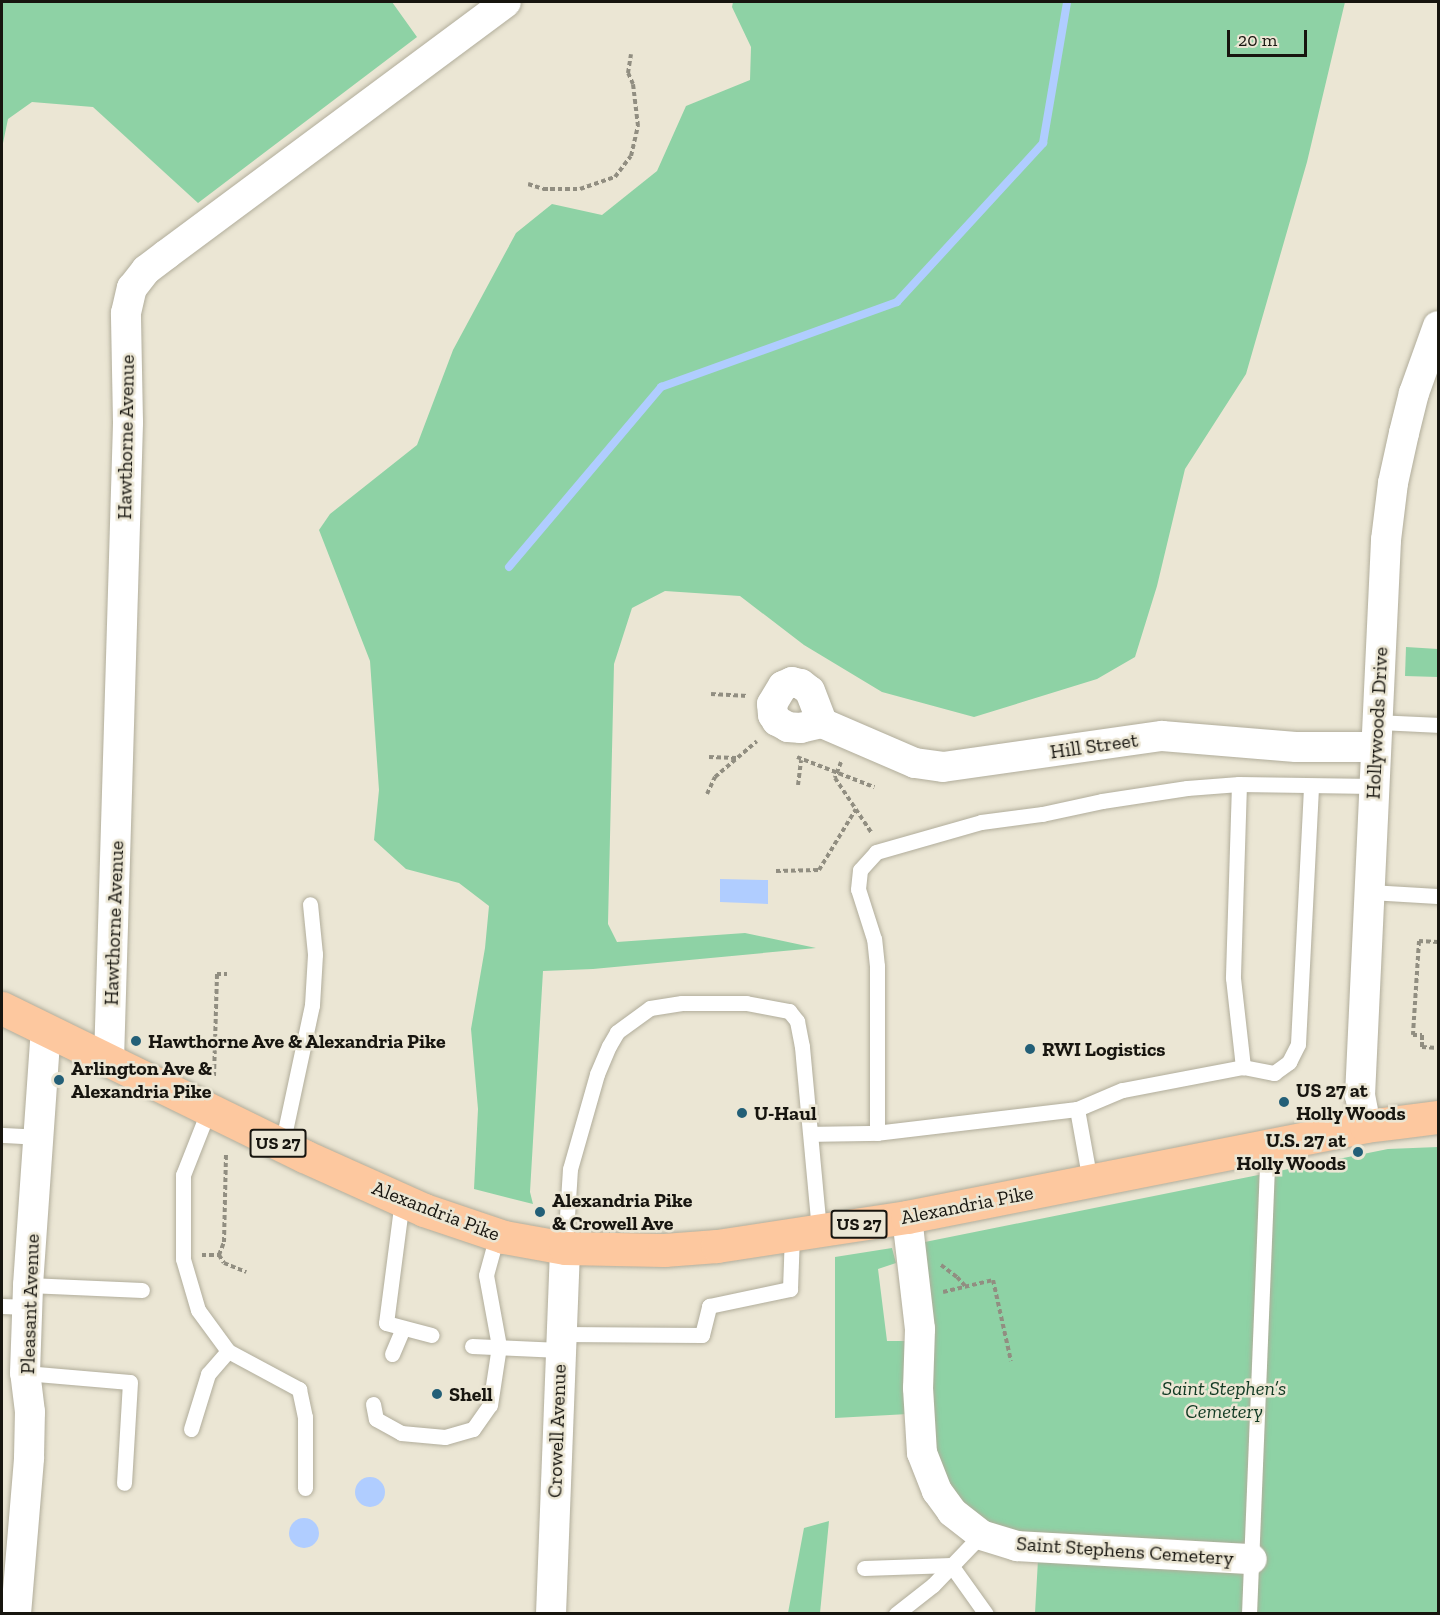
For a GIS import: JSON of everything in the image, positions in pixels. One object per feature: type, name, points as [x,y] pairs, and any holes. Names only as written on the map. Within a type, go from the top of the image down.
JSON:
[{"type":"main road","name":"Alexandria Pike","points":[[2,1008],[282,1145],[402,1200],[497,1235],[566,1248],[675,1250],[907,1217],[1366,1126],[1438,1117]]},
{"type":"street","name":"Hawthorne Avenue","points":[[109,1060],[129,422],[126,313],[132,288],[146,270],[506,2]]},
{"type":"street","name":"Hollywoods Drive","points":[[1366,1126],[1360,1096],[1386,540],[1393,483],[1414,393],[1438,326]]},
{"type":"street","name":"Hill Street","points":[[822,723],[915,763],[943,767],[1162,736],[1296,747],[1376,735]]},
{"type":"street","name":"Pleasant Avenue","points":[[16,1614],[29,1458],[30,1412],[19,1299],[38,1137],[46,1030]]},
{"type":"street","name":"Saint Stephens Cemetery","points":[[907,1217],[920,1329],[918,1388],[922,1453],[937,1491],[952,1512],[981,1535],[1017,1546],[1252,1559]]},
{"type":"street","name":"Crowell Avenue","points":[[551,1614],[560,1342],[566,1248]]},
{"type":"lane","points":[[1376,735],[1438,725]]},
{"type":"lane","points":[[877,1133],[877,966],[874,939],[858,889],[860,870],[876,852],[981,822],[1042,814],[1102,801],[1176,790],[1239,784],[1374,786]]},
{"type":"lane","points":[[1239,784],[1233,978],[1242,1067]]},
{"type":"lane","points":[[811,1134],[877,1133],[1077,1109],[1122,1090],[1242,1067],[1274,1073],[1289,1062],[1298,1044],[1311,786]]},
{"type":"lane","points":[[1369,892],[1438,896]]},
{"type":"lane","points":[[282,1145],[312,1005],[315,954],[310,903]]},
{"type":"lane","points":[[472,1346],[702,1335],[709,1306],[790,1289],[806,1232],[811,1134],[802,1047],[797,1021],[789,1011],[746,1003],[682,1003],[650,1008],[617,1032],[597,1074],[570,1169],[566,1248]]},
{"type":"lane","points":[[209,1109],[183,1175],[183,1259],[198,1310],[228,1352],[299,1389],[305,1417],[305,1488]]},
{"type":"lane","points":[[1077,1109],[1090,1181]]},
{"type":"lane","points":[[2,1135],[38,1137]]},
{"type":"lane","points":[[1248,1614],[1268,1145]]},
{"type":"lane","points":[[402,1200],[386,1323],[431,1335]]},
{"type":"lane","points":[[373,1404],[376,1419],[400,1433],[445,1437],[473,1429],[490,1404],[499,1346],[486,1275],[497,1235]]},
{"type":"lane","points":[[19,1299],[142,1290]]},
{"type":"lane","points":[[392,1353],[404,1328]]},
{"type":"lane","points":[[191,1429],[208,1374],[228,1352]]},
{"type":"lane","points":[[25,1372],[130,1382],[124,1483]]},
{"type":"lane","points":[[896,1614],[933,1585],[981,1535]]},
{"type":"lane","points":[[864,1568],[951,1565]]},
{"type":"lane","points":[[951,1565],[986,1614]]},
{"type":"path","points":[[528,184],[543,189],[580,189],[615,177],[631,156],[639,126],[633,84],[628,73],[631,54]]},
{"type":"path","points":[[711,694],[754,697]]},
{"type":"path","points":[[707,794],[715,777],[765,734]]},
{"type":"path","points":[[851,736],[835,778],[844,796],[856,809],[876,840]]},
{"type":"path","points":[[709,757],[737,758]]},
{"type":"path","points":[[798,785],[801,760]]},
{"type":"path","points":[[776,871],[819,870],[856,809]]},
{"type":"path","points":[[1438,942],[1419,941],[1413,1035],[1422,1035],[1422,1047],[1438,1048]]},
{"type":"path","points":[[214,1076],[217,974],[227,974]]},
{"type":"path","points":[[219,1255],[224,1242],[227,1145]]},
{"type":"path","points":[[183,1259],[219,1255]]},
{"type":"path","points":[[219,1255],[224,1263],[246,1272]]},
{"type":"path","points":[[916,1298],[993,1280],[1011,1361]]},
{"type":"green space","points":[[2,2],[392,2],[417,37],[198,203],[93,107],[32,102],[8,119],[2,148]]},
{"type":"green space","points":[[733,2],[1345,2],[1307,162],[1246,374],[1185,469],[1157,586],[1135,657],[1097,679],[974,717],[882,692],[804,645],[740,596],[665,591],[632,608],[614,664],[608,924],[617,942],[745,933],[816,948],[593,969],[543,971],[530,1192],[533,1204],[474,1189],[478,1109],[471,1029],[485,948],[489,906],[459,883],[406,869],[374,840],[379,790],[370,661],[319,530],[330,514],[417,445],[453,350],[516,233],[552,204],[602,215],[657,171],[686,106],[750,80],[751,47],[732,7]]},
{"type":"green space","points":[[1406,647],[1438,649],[1438,677],[1405,676]]},
{"type":"green space","name":"Saint Stephen’s Cemetery","points":[[1438,1147],[1438,1613],[1035,1613],[1039,1542],[979,1526],[934,1466],[920,1243],[1388,1149]]},
{"type":"green space","points":[[892,1248],[896,1263],[878,1269],[887,1341],[907,1341],[908,1414],[835,1418],[835,1257]]},
{"type":"green space","points":[[829,1521],[820,1613],[788,1613],[804,1528]]},
{"type":"water","points":[[720,879],[768,880],[768,904],[720,902]]},
{"type":"water","points":[[370,1477],[381,1481],[385,1492],[381,1503],[370,1507],[359,1503],[355,1492],[359,1481]]},
{"type":"water","points":[[304,1518],[315,1522],[319,1533],[315,1544],[304,1548],[293,1544],[289,1533],[293,1522]]},
{"type":"waterway","points":[[509,567],[661,387],[897,302],[1043,143],[1067,2]]},
{"type":"place","name":"Hawthorne Ave & Alexandria Pike","points":[[136,1041]]},
{"type":"place","name":"RWI Logistics","points":[[1030,1049]]},
{"type":"place","name":"Arlington Ave & Alexandria Pike","points":[[59,1080]]},
{"type":"place","name":"US 27 at Holly Woods","points":[[1284,1102]]},
{"type":"place","name":"U-Haul","points":[[742,1113]]},
{"type":"place","name":"U.S. 27 at Holly Woods","points":[[1358,1152]]},
{"type":"place","name":"Alexandria Pike & Crowell Ave","points":[[540,1212]]},
{"type":"place","name":"Shell","points":[[437,1394]]}]
